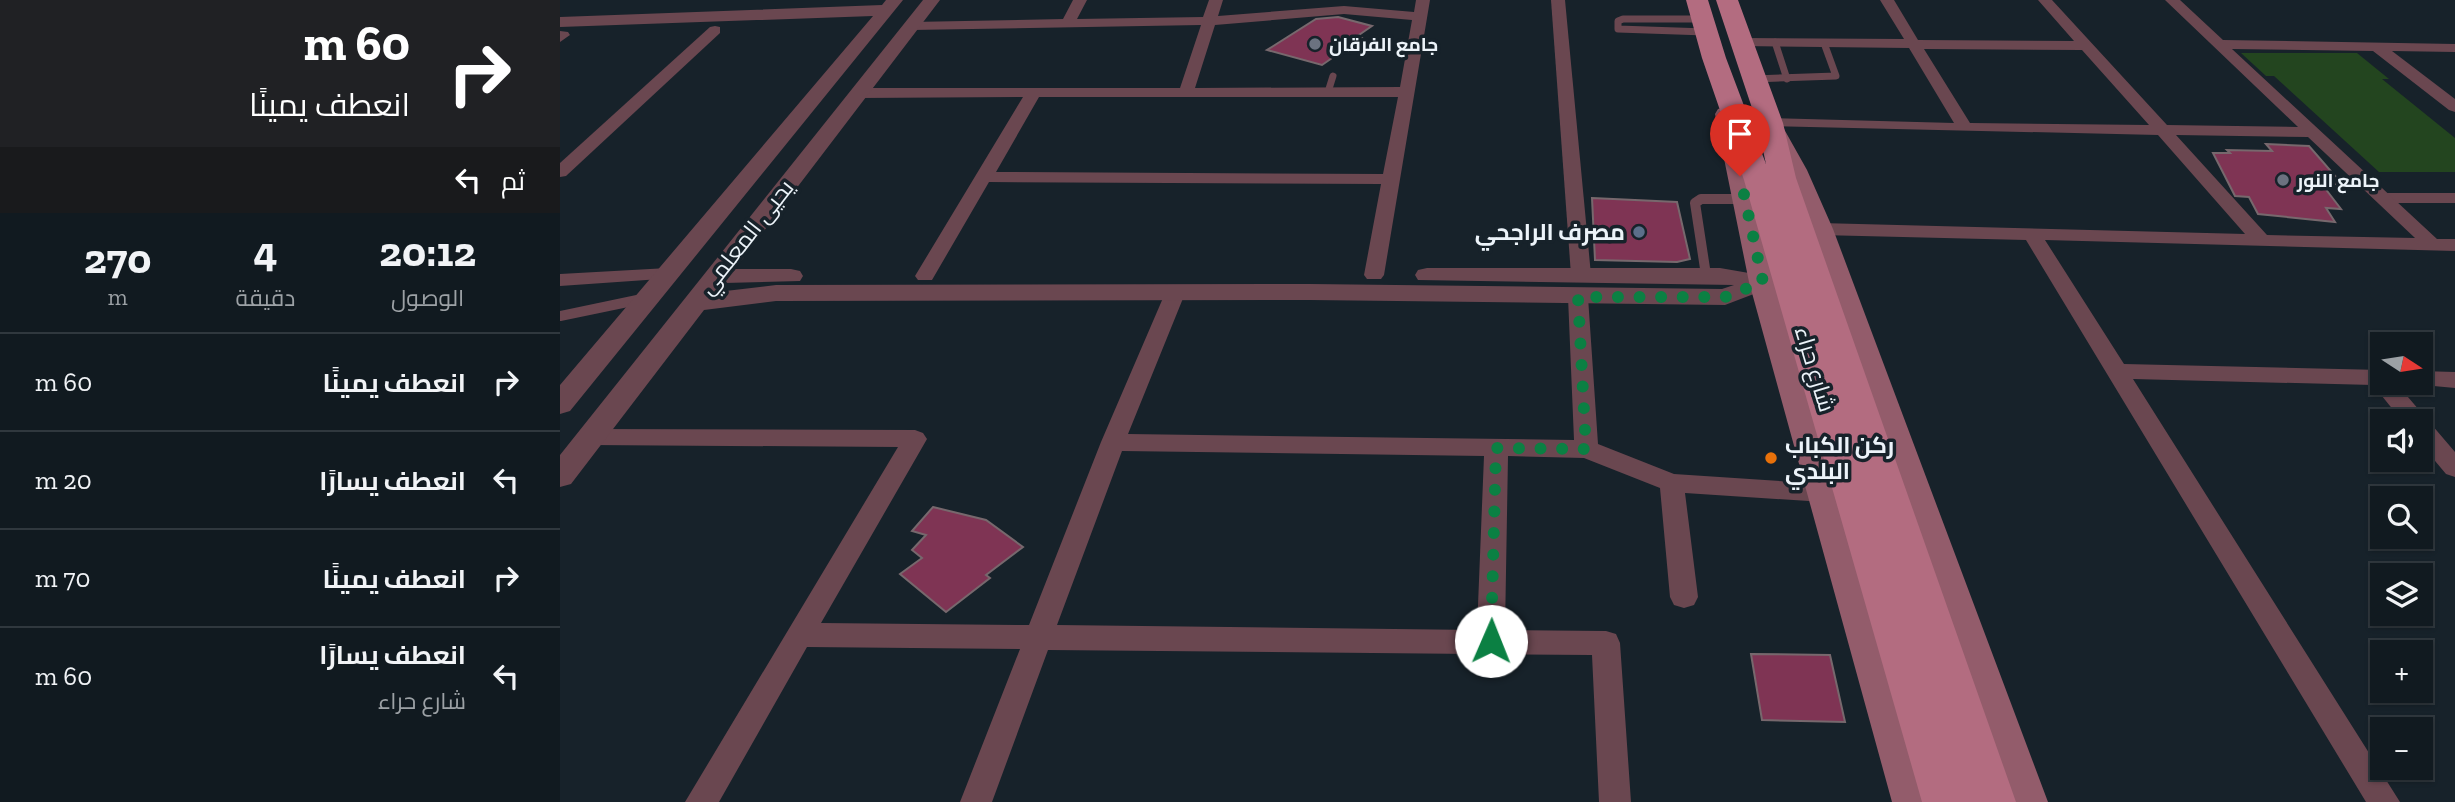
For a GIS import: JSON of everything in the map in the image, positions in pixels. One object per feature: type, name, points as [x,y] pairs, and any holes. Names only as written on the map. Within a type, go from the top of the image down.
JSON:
[{"type":"main road","name":"شارع حراء","points":[[1727,0],[1712,30],[1762,186],[1946,802]]},
{"type":"main road","name":"شارع حراء","points":[[1712,30],[1754,79],[1770,123],[1795,170],[1820,229],[2026,802]]},
{"type":"main road","name":"شارع حراء","points":[[1770,123],[1762,186],[1763,282],[1914,802]]},
{"type":"main road","name":"شارع حراء","points":[[1762,186],[1992,802]]},
{"type":"street","name":"يحيى المعلمي","points":[[560,476],[932,0]]},
{"type":"street","points":[[1068,23],[1080,0]]},
{"type":"street","points":[[1186,92],[1216,0]]},
{"type":"street","points":[[1558,0],[1579,286],[1586,449]]},
{"type":"street","points":[[1886,0],[1965,128]]},
{"type":"street","points":[[2045,0],[2262,241]]},
{"type":"street","points":[[2172,0],[2433,245]]},
{"type":"street","points":[[911,26],[1209,21],[1345,10],[1421,8],[1374,275]]},
{"type":"street","name":"يحيى المعلمي","points":[[560,404],[570,379],[649,298],[886,12]]},
{"type":"street","points":[[561,33],[715,30],[886,12]]},
{"type":"street","points":[[561,33],[886,12]]},
{"type":"street","points":[[560,172],[715,30]]},
{"type":"street","points":[[1712,30],[1774,42],[2087,46]]},
{"type":"street","points":[[2219,44],[2455,48]]},
{"type":"street","points":[[2377,47],[2455,107]]},
{"type":"street","points":[[859,93],[1186,92],[1330,84],[1405,92]]},
{"type":"street","points":[[925,276],[1034,92]]},
{"type":"street","points":[[1770,123],[2313,132]]},
{"type":"street","points":[[775,145],[821,141]]},
{"type":"street","points":[[984,177],[1391,179]]},
{"type":"street","points":[[1820,229],[2455,245]]},
{"type":"street","points":[[2033,236],[2384,802]]},
{"type":"street","points":[[563,283],[668,274]]},
{"type":"street","points":[[716,276],[775,285],[1176,291],[1313,284],[1374,275],[1725,297],[1763,282]]},
{"type":"street","points":[[694,303],[775,285],[925,276],[1579,286],[1706,275],[1763,282]]},
{"type":"street","points":[[976,802],[1113,442],[1176,291]]},
{"type":"street","points":[[2116,371],[2370,380]]},
{"type":"street","points":[[2433,379],[2455,380]]},
{"type":"street","points":[[590,437],[915,439],[701,802]]},
{"type":"street","points":[[1113,442],[1586,449],[1672,483],[1824,493]]},
{"type":"street","points":[[2433,442],[2455,468]]},
{"type":"street","points":[[1491,641],[1496,448]]},
{"type":"street","points":[[1672,483],[1684,597]]},
{"type":"street","points":[[799,635],[1606,643],[1615,802]]},
{"type":"lane","points":[[1667,19],[1712,30],[1618,29],[1618,21],[1667,19]]},
{"type":"lane","points":[[1667,19],[1669,31]]},
{"type":"lane","points":[[1774,42],[1787,79]]},
{"type":"lane","points":[[1754,79],[1836,76],[1824,43]]},
{"type":"lane","points":[[1706,275],[1695,203],[1762,186]]},
{"type":"lane","points":[[2384,198],[2455,198]]},
{"type":"lane","points":[[560,316],[649,298]]},
{"type":"green space","points":[[2241,53],[2357,53],[2389,79],[2382,79],[2455,138],[2455,172],[2379,172],[2274,76],[2266,76]]},
{"type":"building","name":"جامع الفرقان","points":[[1338,17],[1372,26],[1356,37],[1361,38],[1322,65],[1267,50],[1316,19]]},
{"type":"building","name":"جامع النور","points":[[2266,144],[2309,146],[2343,185],[2321,183],[2341,209],[2326,208],[2335,222],[2258,214],[2249,197],[2235,196],[2213,153],[2230,153],[2227,150],[2272,151]]},
{"type":"building","name":"مصرف الراجحي","points":[[1592,198],[1677,202],[1690,259],[1677,262],[1595,260]]},
{"type":"building","points":[[933,507],[986,520],[1023,547],[986,575],[990,578],[946,612],[900,574],[922,558],[912,550],[926,535],[912,531]]},
{"type":"building","points":[[1751,654],[1830,655],[1845,722],[1762,720]]},
{"type":"place","name":"جامع الفرقان","points":[[1315,44]]},
{"type":"place","name":"جامع النور","points":[[2283,180]]},
{"type":"place","name":"مصرف الراجحي","points":[[1639,232]]},
{"type":"place","name":"ركن الكباب البلدي","points":[[1771,458]]},
{"type":"route","points":[[1491,641],[1496,448],[1586,449],[1578,297],[1725,297],[1763,282],[1740,176]]}]
